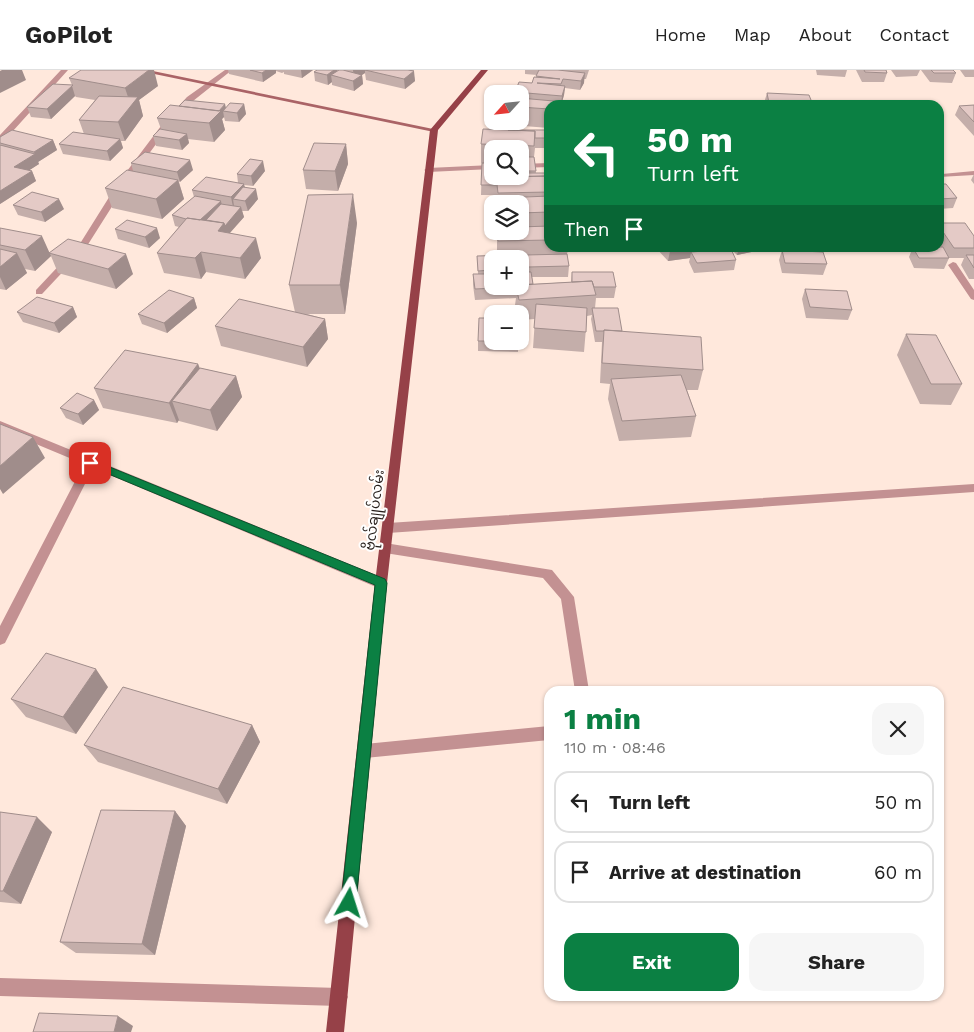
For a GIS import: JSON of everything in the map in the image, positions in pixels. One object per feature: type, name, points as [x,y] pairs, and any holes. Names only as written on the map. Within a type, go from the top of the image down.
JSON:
[{"type":"main road","points":[[434,130],[485,70]]},
{"type":"main road","name":"ဗိုလ်ချုပ်လမ်း","points":[[335,1032],[381,583],[434,130]]},
{"type":"street","points":[[0,140],[65,70]]},
{"type":"street","points":[[138,70],[434,130]]},
{"type":"street","points":[[39,292],[84,244],[121,185],[166,125],[190,99],[229,70]]},
{"type":"street","points":[[529,166],[544,165]]},
{"type":"street","points":[[428,170],[484,167]]},
{"type":"street","points":[[944,176],[974,173]]},
{"type":"street","points":[[953,265],[974,297]]},
{"type":"street","points":[[0,426],[381,583]]},
{"type":"street","points":[[0,639],[90,463]]},
{"type":"street","points":[[388,528],[974,488]]},
{"type":"street","points":[[385,548],[547,574],[567,597],[581,686]]},
{"type":"street","points":[[365,751],[544,733]]},
{"type":"street","points":[[0,987],[339,997]]},
{"type":"building","points":[[81,70],[149,70],[125,88],[69,78]]},
{"type":"building","points":[[250,70],[266,70],[262,73]]},
{"type":"building","points":[[317,70],[334,70],[327,75],[314,72]]},
{"type":"building","points":[[339,70],[362,75],[353,81],[331,75]]},
{"type":"building","points":[[365,70],[408,70],[414,71],[404,79]]},
{"type":"building","points":[[539,70],[585,73],[581,81],[563,79],[561,84],[537,83],[565,86],[562,96],[529,93],[529,85],[518,85],[519,82],[532,83],[534,77],[560,79],[536,76]]},
{"type":"building","points":[[864,70],[886,70],[887,73],[865,72]]},
{"type":"building","points":[[931,70],[953,70],[956,73],[934,73]]},
{"type":"building","points":[[53,84],[73,85],[47,109],[27,107]]},
{"type":"building","points":[[767,93],[809,95],[811,100],[768,100]]},
{"type":"building","points":[[99,96],[138,97],[118,122],[79,120]]},
{"type":"building","points":[[529,99],[544,100],[544,109],[529,108]]},
{"type":"building","points":[[185,100],[225,104],[219,111],[179,106]]},
{"type":"building","points":[[230,103],[244,104],[237,113],[223,111]]},
{"type":"building","points":[[170,105],[221,111],[209,123],[157,118]]},
{"type":"building","points":[[974,105],[974,122],[959,106]]},
{"type":"building","points":[[160,129],[187,134],[179,140],[153,136]]},
{"type":"building","points":[[483,129],[535,131],[534,146],[529,146],[529,140],[484,140],[484,144],[481,144]]},
{"type":"building","points":[[12,130],[53,140],[34,152],[0,143],[0,137]]},
{"type":"building","points":[[508,130],[544,130],[544,138],[535,138],[535,131]]},
{"type":"building","points":[[73,132],[120,139],[107,151],[59,144]]},
{"type":"building","points":[[314,143],[346,144],[335,171],[303,170]]},
{"type":"building","points":[[0,145],[35,154],[14,167],[32,171],[0,191]]},
{"type":"building","points":[[145,152],[190,160],[177,172],[131,163]]},
{"type":"building","points":[[529,157],[534,157],[536,171],[529,171]]},
{"type":"building","points":[[250,159],[263,161],[251,176],[237,174]]},
{"type":"building","points":[[482,163],[484,163],[484,185],[481,185]]},
{"type":"building","points":[[127,170],[178,180],[156,199],[105,188]]},
{"type":"building","points":[[529,173],[544,173],[544,176],[529,176]]},
{"type":"building","points":[[529,176],[544,176],[544,192],[498,193],[497,185],[529,185]]},
{"type":"building","points":[[206,177],[244,184],[231,197],[192,190]]},
{"type":"building","points":[[944,184],[946,184],[957,198],[944,199]]},
{"type":"building","points":[[243,187],[256,189],[245,201],[233,199]]},
{"type":"building","points":[[32,192],[59,199],[41,212],[13,205]]},
{"type":"building","points":[[353,194],[340,285],[289,285],[308,195]]},
{"type":"building","points":[[195,196],[221,201],[200,220],[172,215]]},
{"type":"building","points":[[544,196],[544,212],[529,213],[529,197]]},
{"type":"building","points":[[221,204],[241,207],[225,226],[224,223],[206,220]]},
{"type":"building","points":[[187,218],[224,223],[218,231],[256,238],[240,258],[201,252],[195,258],[157,253]]},
{"type":"building","points":[[127,220],[157,228],[145,237],[115,229]]},
{"type":"building","points":[[944,223],[965,223],[974,236],[974,248],[954,248],[944,233]]},
{"type":"building","points":[[544,226],[544,240],[498,241],[529,240],[529,227]]},
{"type":"building","points":[[0,228],[42,236],[25,250],[0,245]]},
{"type":"building","points":[[68,239],[126,254],[108,269],[49,253]]},
{"type":"building","points":[[0,249],[17,253],[0,267]]},
{"type":"building","points":[[944,249],[949,258],[919,258],[915,252],[944,252]]},
{"type":"building","points":[[691,252],[732,252],[736,260],[697,263]]},
{"type":"building","points":[[782,252],[823,252],[827,264],[785,263]]},
{"type":"building","points":[[567,254],[569,266],[529,267],[529,255]]},
{"type":"building","points":[[966,255],[974,255],[974,268]]},
{"type":"building","points":[[477,256],[484,256],[484,271],[478,271]]},
{"type":"building","points":[[529,272],[531,272],[533,284],[529,284]]},
{"type":"building","points":[[572,272],[613,272],[616,287],[594,287],[592,281],[572,282]]},
{"type":"building","points":[[473,274],[484,274],[484,289],[475,289]]},
{"type":"building","points":[[592,281],[596,295],[519,300],[518,295],[529,295],[529,284]]},
{"type":"building","points":[[805,289],[847,291],[852,310],[810,307]]},
{"type":"building","points":[[169,290],[194,298],[164,323],[138,314]]},
{"type":"building","points":[[37,297],[73,307],[54,323],[17,312]]},
{"type":"building","points":[[239,299],[325,319],[303,347],[215,326]]},
{"type":"building","points":[[536,304],[587,308],[586,332],[534,328]]},
{"type":"building","points":[[592,308],[618,308],[622,331],[596,331]]},
{"type":"building","points":[[479,318],[484,318],[484,341],[478,341]]},
{"type":"building","points":[[604,330],[701,337],[703,370],[602,363]]},
{"type":"building","points":[[906,334],[936,335],[962,384],[931,384]]},
{"type":"building","points":[[125,350],[198,364],[169,403],[94,388]]},
{"type":"building","points":[[200,368],[236,376],[210,410],[172,401]]},
{"type":"building","points":[[681,375],[696,416],[622,421],[611,379]]},
{"type":"building","points":[[77,393],[94,400],[78,414],[60,408]]},
{"type":"building","points":[[0,424],[33,437],[0,466]]},
{"type":"building","points":[[46,653],[96,669],[63,717],[11,699]]},
{"type":"building","points":[[123,687],[252,725],[218,789],[84,745]]},
{"type":"building","points":[[101,810],[175,811],[142,944],[60,942]]},
{"type":"building","points":[[0,812],[37,817],[3,891],[0,891]]},
{"type":"building","points":[[39,1013],[118,1016],[114,1032],[33,1032]]},
{"type":"route","points":[[90,463],[381,583],[349,903]]}]
